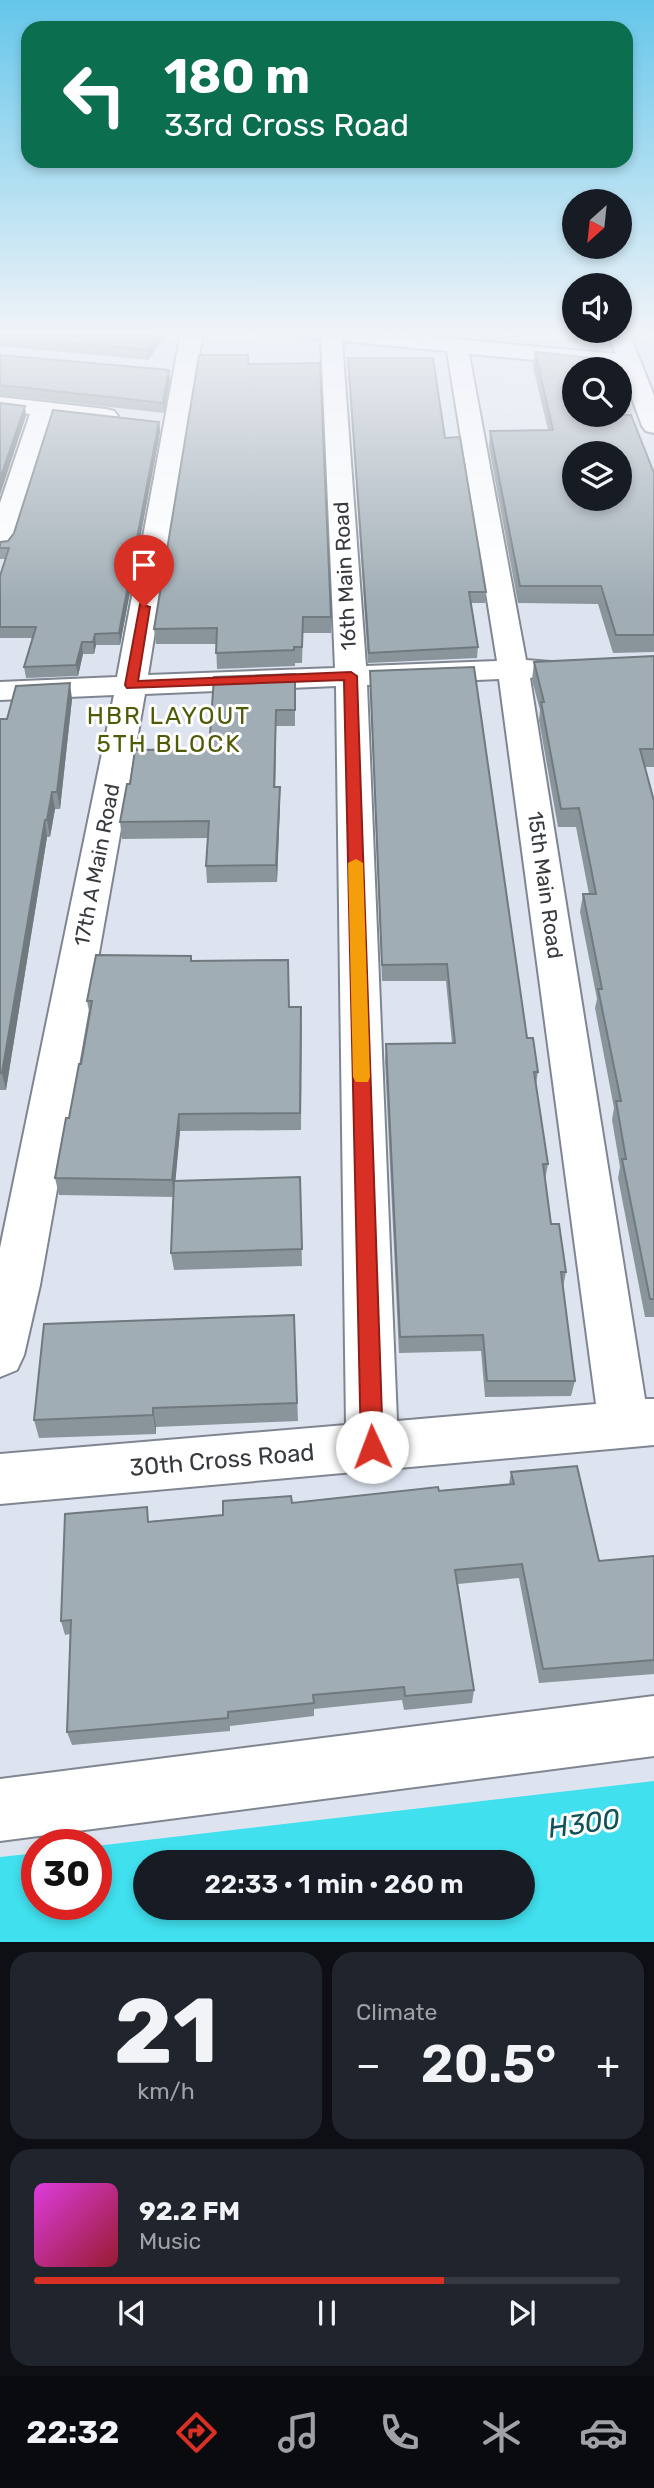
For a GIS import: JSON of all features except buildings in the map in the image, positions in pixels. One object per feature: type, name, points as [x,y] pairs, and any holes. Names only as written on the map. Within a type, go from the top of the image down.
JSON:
[{"type":"street","points":[[0,543],[39,423]]},
{"type":"street","name":"17th A Main Road","points":[[0,1356],[8,1285],[131,685],[152,423]]},
{"type":"street","name":"16th Main Road","points":[[328,423],[351,676],[372,1447]]},
{"type":"street","name":"15th Main Road","points":[[456,423],[513,669],[639,1423]]},
{"type":"street","points":[[0,691],[565,667]]},
{"type":"street","name":"30th Cross Road","points":[[0,1479],[639,1423]]},
{"type":"street","points":[[0,1810],[654,1726]]},
{"type":"water","name":"H300","points":[[654,1781],[654,1942],[0,1942],[0,1857],[21,1855],[21,1920],[112,1920],[112,1844]]},
{"type":"slow traffic","points":[[356,863],[362,1077]]},
{"type":"district","name":"HBR LAYOUT 5TH BLOCK","points":[[169,730]]},
{"type":"route","points":[[144,607],[131,685],[351,676],[372,1447]]}]
